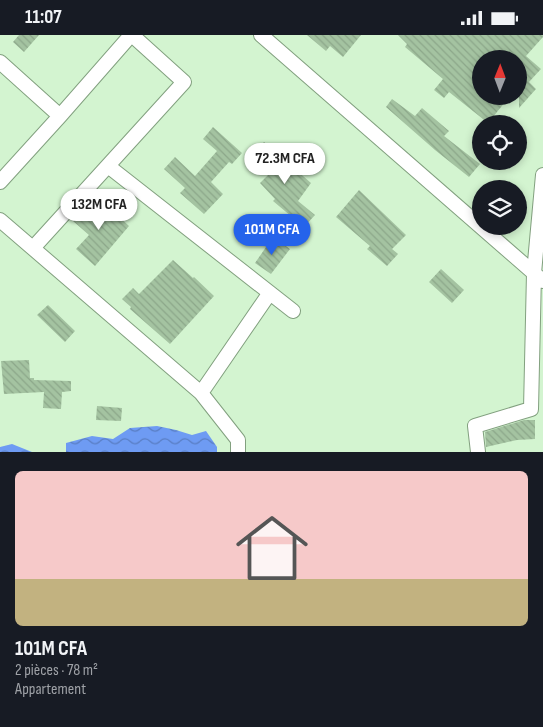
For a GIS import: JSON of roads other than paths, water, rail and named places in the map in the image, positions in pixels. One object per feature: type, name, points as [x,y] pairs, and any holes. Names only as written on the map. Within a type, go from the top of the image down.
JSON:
[{"type":"street","points":[[0,182],[132,35],[184,82],[33,248]]},
{"type":"street","points":[[260,35],[539,277]]},
{"type":"street","points":[[0,62],[60,116]]},
{"type":"street","points":[[108,166],[293,311]]},
{"type":"street","points":[[478,452],[475,426],[531,409],[543,175]]},
{"type":"street","points":[[0,221],[201,393],[238,440],[238,452]]},
{"type":"street","points":[[201,393],[269,294]]},
{"type":"water","points":[[157,426],[192,435],[206,431],[217,447],[217,452],[66,452],[66,443],[92,436],[113,439],[130,428]]},
{"type":"water","points":[[12,444],[32,452],[0,452],[0,447]]}]
